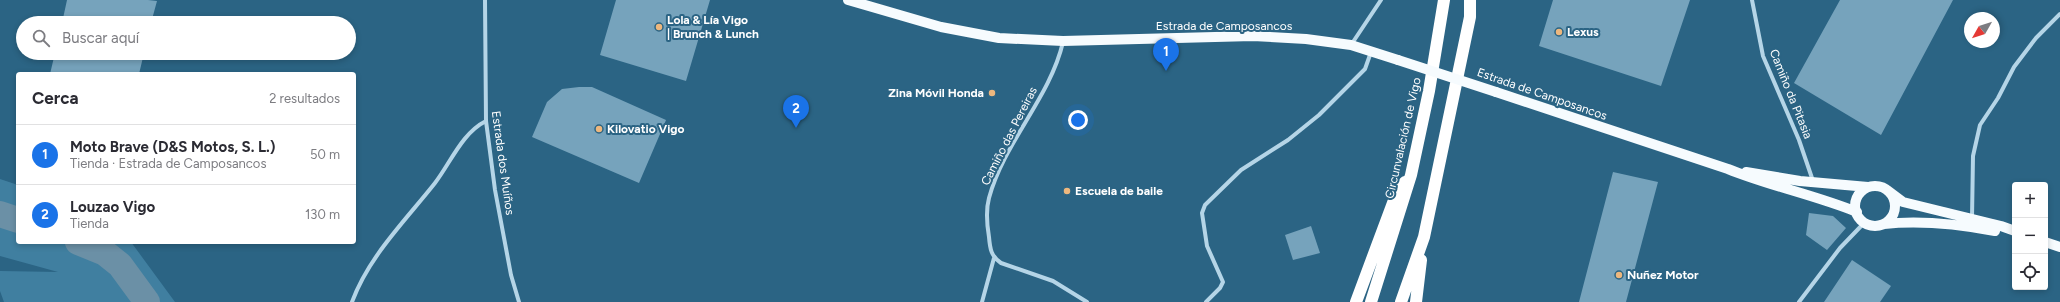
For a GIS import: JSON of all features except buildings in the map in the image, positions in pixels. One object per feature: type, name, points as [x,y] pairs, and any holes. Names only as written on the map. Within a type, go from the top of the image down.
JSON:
[{"type":"highway","name":"Circunvalación de Vigo","points":[[1371,302],[1411,175],[1429,91],[1444,0]]},
{"type":"highway","points":[[1416,302],[1424,237],[1470,17],[1470,0]]},
{"type":"highway","points":[[1356,302],[1397,192],[1411,175]]},
{"type":"highway","points":[[1401,302],[1424,237]]},
{"type":"main road","name":"Estrada de Camposancos","points":[[848,0],[941,27],[999,38],[1063,41],[1253,36],[1306,39],[1351,45],[1728,169],[1762,182],[1814,196],[1857,212]]},
{"type":"main road","name":"Estrada de Camposancos","points":[[1728,169],[1814,183],[1881,187],[1904,202],[2012,230]]},
{"type":"main road","points":[[1868,187],[1859,195],[1856,206],[1857,212],[1865,222],[1871,225],[1913,221],[1972,226],[2012,234]]},
{"type":"main road","points":[[1884,224],[1893,214],[1895,208],[1894,201],[1887,190]]},
{"type":"main road","points":[[2048,243],[2060,247]]},
{"type":"street","name":"Estrada dos Muíños","points":[[485,0],[486,120],[495,190],[511,275],[518,302]]},
{"type":"street","points":[[1351,45],[1381,0]]},
{"type":"street","name":"Camiño da Pitasia","points":[[1752,0],[1763,56],[1799,140],[1814,183]]},
{"type":"street","points":[[1972,219],[1973,156],[1980,125],[1998,98],[2014,68],[2036,38],[2060,14]]},
{"type":"street","name":"Camiño das Pereiras","points":[[994,258],[990,250],[988,199],[998,174],[1060,55],[1063,41]]},
{"type":"street","points":[[1206,302],[1220,288],[1223,282],[1206,246],[1202,213],[1205,205],[1241,170],[1288,140],[1319,115],[1365,69],[1372,52]]},
{"type":"street","points":[[352,302],[360,280],[396,229],[435,182],[474,127],[486,120]]},
{"type":"street","points":[[1799,302],[1840,248],[1865,222]]},
{"type":"street","points":[[982,302],[994,258],[1001,263],[1053,280],[1087,302]]},
{"type":"shaded area","points":[[0,179],[16,184],[16,244],[132,244],[175,302],[4,302],[0,291],[0,271],[58,272],[0,256]]},
{"type":"waterway","points":[[0,214],[16,219]]},
{"type":"waterway","points":[[83,244],[105,253],[120,265],[147,302]]},
{"type":"place","name":"Lola & Lía Vigo | Brunch & Lunch","points":[[659,27]]},
{"type":"place","name":"Lexus","points":[[1559,32]]},
{"type":"place","name":"Moto Brave (D&S Motos, S. L.)","points":[[1166,71]]},
{"type":"place","name":"Zina Móvil Honda","points":[[992,93]]},
{"type":"place","name":"Louzao Vigo","points":[[796,128]]},
{"type":"place","name":"Kilovatio Vigo","points":[[599,129]]},
{"type":"place","name":"Escuela de baile","points":[[1067,191]]},
{"type":"place","name":"Nuñez Motor","points":[[1619,275]]}]
